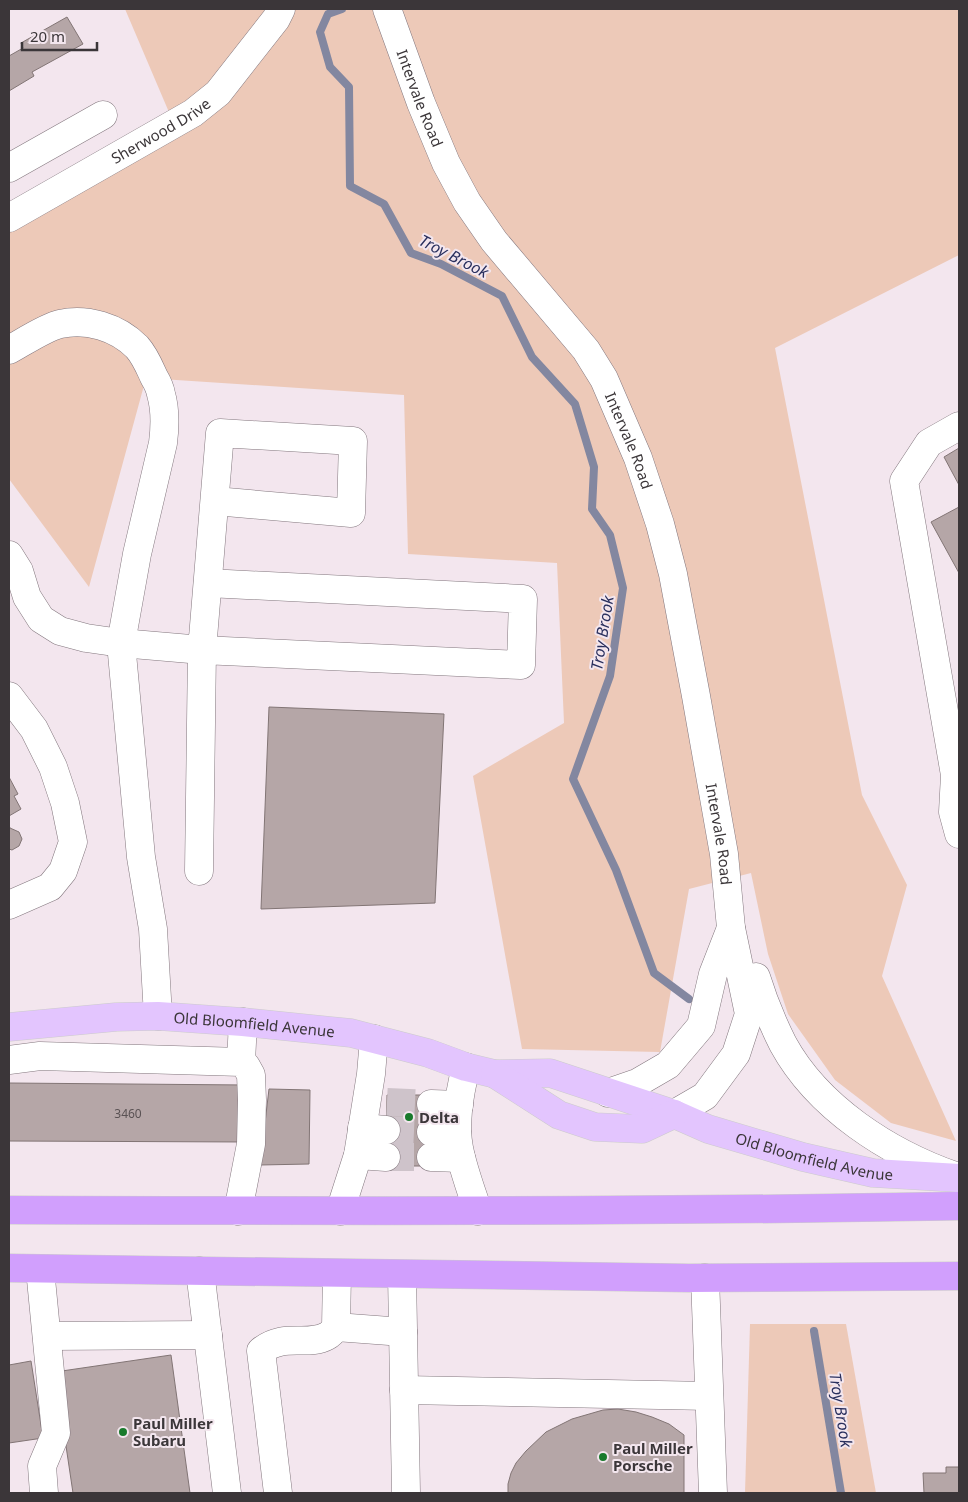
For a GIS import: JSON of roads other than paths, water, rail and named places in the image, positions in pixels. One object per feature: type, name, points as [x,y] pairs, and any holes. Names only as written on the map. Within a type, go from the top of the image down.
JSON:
[{"type":"highway","points":[[9,1210],[478,1211],[959,1206]]},
{"type":"highway","points":[[9,1268],[704,1278],[959,1276]]},
{"type":"main road","name":"Old Bloomfield Avenue","points":[[9,1027],[116,1017],[158,1016],[351,1033],[428,1053],[466,1067],[495,1074],[550,1073],[674,1114],[708,1129],[803,1157],[873,1173],[959,1177]]},
{"type":"main road","name":"Old Bloomfield Avenue","points":[[495,1074],[559,1115],[595,1127],[642,1129],[674,1114]]},
{"type":"street","name":"Sherwood Drive","points":[[9,218],[193,113],[218,92],[282,9]]},
{"type":"street","name":"Intervale Road","points":[[387,9],[421,103],[442,154],[467,202],[494,241],[586,350],[604,379],[638,458],[660,524],[673,574],[720,834],[731,928],[749,1014],[736,1054],[705,1096],[674,1114]]},
{"type":"street","points":[[9,168],[103,115]]},
{"type":"street","points":[[9,350],[58,324],[88,323],[108,328],[124,336],[136,347],[147,361],[161,392],[165,426],[163,444],[136,554],[121,644],[141,857],[153,929],[158,1016]]},
{"type":"street","points":[[959,426],[929,443],[904,481],[957,774],[953,812],[959,834]]},
{"type":"street","points":[[199,871],[202,650],[208,583],[214,501],[220,433],[353,441],[351,513],[214,501]]},
{"type":"street","points":[[9,555],[19,571],[27,597],[41,620],[60,631],[86,638],[121,644],[202,650],[521,665],[522,599],[208,583]]},
{"type":"street","points":[[9,696],[34,729],[53,767],[65,803],[73,842],[63,871],[50,887],[9,906]]},
{"type":"street","points":[[728,891],[765,1004],[784,1044],[801,1071],[825,1098],[858,1126],[893,1149],[933,1168],[959,1177]]},
{"type":"street","name":"Intervale Road","points":[[608,1093],[637,1084],[668,1065],[701,1026],[713,974],[731,928]]},
{"type":"street","points":[[241,1062],[242,1022]]},
{"type":"street","points":[[340,1211],[358,1155],[378,1138],[376,1102],[371,1074],[374,1039]]},
{"type":"street","points":[[9,1060],[40,1056],[241,1062],[246,1066],[251,1075],[252,1100],[251,1144],[238,1211]]},
{"type":"street","points":[[466,1067],[459,1105],[445,1145],[478,1211]]},
{"type":"street","points":[[431,1104],[459,1105]]},
{"type":"street","points":[[40,1269],[56,1433],[42,1466],[44,1493]]},
{"type":"street","points":[[200,1271],[227,1493]]},
{"type":"street","points":[[278,1493],[261,1351],[269,1345],[280,1341],[319,1339],[329,1335],[336,1327],[337,1274]]},
{"type":"street","points":[[402,1275],[406,1493]]},
{"type":"street","points":[[704,1278],[713,1493]]},
{"type":"street","points":[[336,1327],[403,1332]]},
{"type":"street","points":[[46,1336],[208,1335]]},
{"type":"street","points":[[404,1390],[709,1396]]},
{"type":"waterway","name":"Troy Brook","points":[[342,9],[328,14],[320,32],[330,67],[349,87],[350,186],[384,204],[411,253],[441,264],[502,296],[532,357],[575,404],[594,467],[592,509],[610,535],[623,588],[610,676],[573,779],[616,870],[654,973],[689,999]]},
{"type":"waterway","name":"Troy Brook","points":[[814,1331],[841,1493]]},
{"type":"tunnel","points":[[387,1102],[431,1104]]},
{"type":"tunnel","points":[[386,1130],[431,1132]]},
{"type":"tunnel","points":[[386,1157],[431,1157]]},
{"type":"place","name":"Delta","points":[[409,1117]]},
{"type":"place","name":"Paul Miller Subaru","points":[[123,1432]]},
{"type":"place","name":"Paul Miller Porsche","points":[[603,1457]]}]
